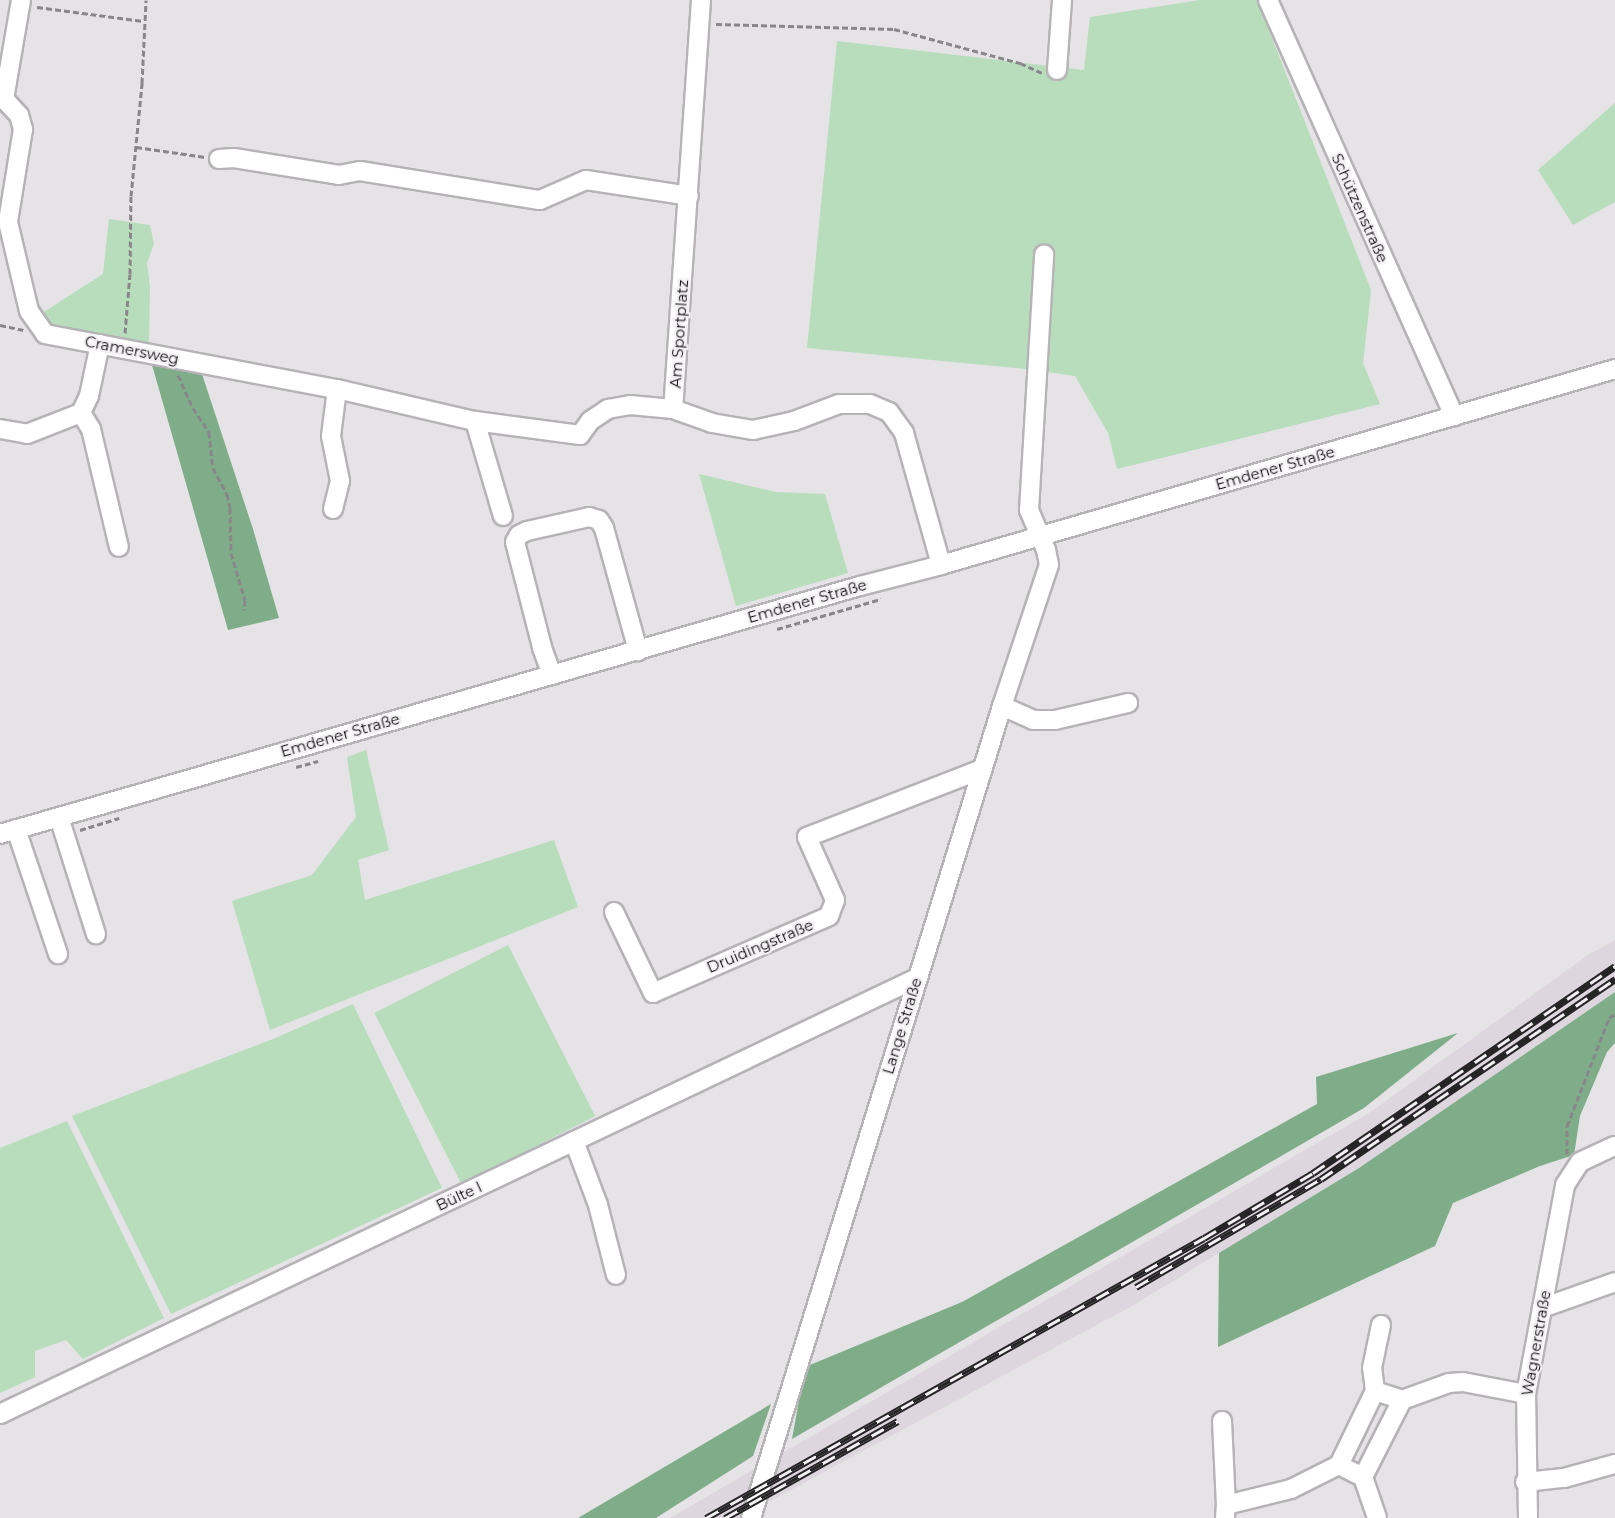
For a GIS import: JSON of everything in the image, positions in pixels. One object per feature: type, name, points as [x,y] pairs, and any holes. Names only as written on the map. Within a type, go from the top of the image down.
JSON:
[{"type":"street","name":"Am Sportplatz","points":[[701,0],[673,409],[712,423],[753,430],[794,421],[839,404],[870,404],[889,412],[904,433],[941,566]]},
{"type":"street","points":[[1057,70],[1062,0]]},
{"type":"street","name":"Schützenstraße","points":[[1268,0],[1454,416]]},
{"type":"street","name":"Cramersweg","points":[[20,2],[4,99],[19,115],[22,129],[4,221],[28,311],[45,334],[337,388],[475,421],[580,435],[590,421],[608,409],[630,405],[673,409]]},
{"type":"street","points":[[219,159],[234,158],[339,175],[360,171],[540,200],[586,180],[689,196]]},
{"type":"street","points":[[1040,536],[1029,510],[1044,254]]},
{"type":"street","points":[[0,429],[27,434],[81,413],[89,396],[100,344]]},
{"type":"street","name":"Emdener Straße","points":[[8,832],[860,586],[941,566],[1615,369]]},
{"type":"street","points":[[333,509],[340,481],[331,436],[337,388]]},
{"type":"street","points":[[81,413],[91,429],[119,547]]},
{"type":"street","points":[[475,421],[503,516]]},
{"type":"street","points":[[552,675],[542,647],[515,542],[519,535],[527,531],[589,517],[599,520],[604,528],[638,651]]},
{"type":"street","name":"Lange Straße","points":[[751,1518],[982,769],[1048,565],[1040,536]]},
{"type":"street","points":[[1002,706],[1033,720],[1055,720],[1128,703]]},
{"type":"street","name":"Druidingstraße","points":[[614,912],[653,993],[829,916],[835,900],[807,837],[982,769]]},
{"type":"street","points":[[59,817],[96,934]]},
{"type":"street","points":[[8,832],[58,954]]},
{"type":"street","name":"Bülte I","points":[[0,1414],[917,978]]},
{"type":"street","points":[[574,1141],[598,1204],[616,1275]]},
{"type":"street","points":[[1574,1173],[1580,1162],[1615,1146]]},
{"type":"street","name":"Wagnerstraße","points":[[1528,1518],[1525,1482],[1526,1394],[1565,1185],[1574,1173]]},
{"type":"street","points":[[1542,1308],[1615,1282]]},
{"type":"street","points":[[1222,1421],[1225,1512],[1291,1489],[1339,1465],[1375,1391],[1372,1368],[1381,1325]]},
{"type":"street","points":[[1375,1391],[1402,1400],[1449,1383],[1462,1382],[1526,1394]]},
{"type":"street","points":[[1363,1477],[1402,1400]]},
{"type":"street","points":[[1525,1482],[1564,1478],[1615,1464]]},
{"type":"street","points":[[1339,1465],[1363,1477],[1377,1518]]},
{"type":"path","points":[[123,348],[128,308],[131,196],[146,0]]},
{"type":"path","points":[[20,2],[144,21]]},
{"type":"path","points":[[699,24],[894,29],[1020,63],[1046,74],[1057,70]]},
{"type":"path","points":[[136,147],[219,159]]},
{"type":"path","points":[[176,358],[177,372],[193,408],[209,432],[213,468],[230,508],[231,553],[245,600],[244,610]]},
{"type":"path","points":[[1574,1173],[1567,1158],[1567,1126],[1610,1018],[1615,1014]]},
{"type":"shaded area","points":[[1615,940],[1615,992],[1359,1168],[1132,1306],[739,1518],[670,1518],[1369,1113],[1588,955]]},
{"type":"green space","points":[[1200,0],[1257,0],[1371,290],[1363,363],[1380,404],[1117,469],[1108,433],[1075,376],[1026,369],[807,348],[837,41],[1084,70],[1090,17]]},
{"type":"green space","points":[[1615,103],[1615,202],[1573,225],[1538,170]]},
{"type":"green space","points":[[109,219],[150,225],[154,244],[147,263],[150,287],[149,346],[50,326],[39,315],[103,274]]},
{"type":"green space","points":[[152,365],[202,374],[253,529],[279,618],[228,630]]},
{"type":"green space","points":[[699,474],[776,492],[825,494],[848,573],[736,606]]},
{"type":"green space","points":[[366,750],[389,850],[358,860],[365,900],[554,840],[578,907],[270,1030],[232,901],[312,875],[356,817],[347,757]]},
{"type":"green space","points":[[508,945],[595,1116],[462,1184],[374,1013]]},
{"type":"green space","points":[[1615,992],[1615,1043],[1607,1052],[1580,1116],[1574,1155],[1540,1166],[1453,1203],[1435,1246],[1218,1347],[1219,1253],[1359,1168]]},
{"type":"green space","points":[[353,1004],[442,1188],[171,1314],[72,1116],[273,1039]]},
{"type":"green space","points":[[1458,1033],[1364,1108],[792,1439],[805,1367],[962,1302],[1317,1104],[1316,1077]]},
{"type":"green space","points":[[67,1121],[164,1318],[83,1359],[66,1340],[35,1351],[35,1377],[0,1393],[0,1148]]},
{"type":"green space","points":[[771,1404],[753,1456],[656,1518],[578,1518]]},
{"type":"railway","points":[[706,1518],[1204,1238],[1313,1173],[1615,966]]},
{"type":"railway","points":[[1136,1287],[1321,1179],[1615,979]]},
{"type":"railway","points":[[725,1518],[898,1421]]}]
